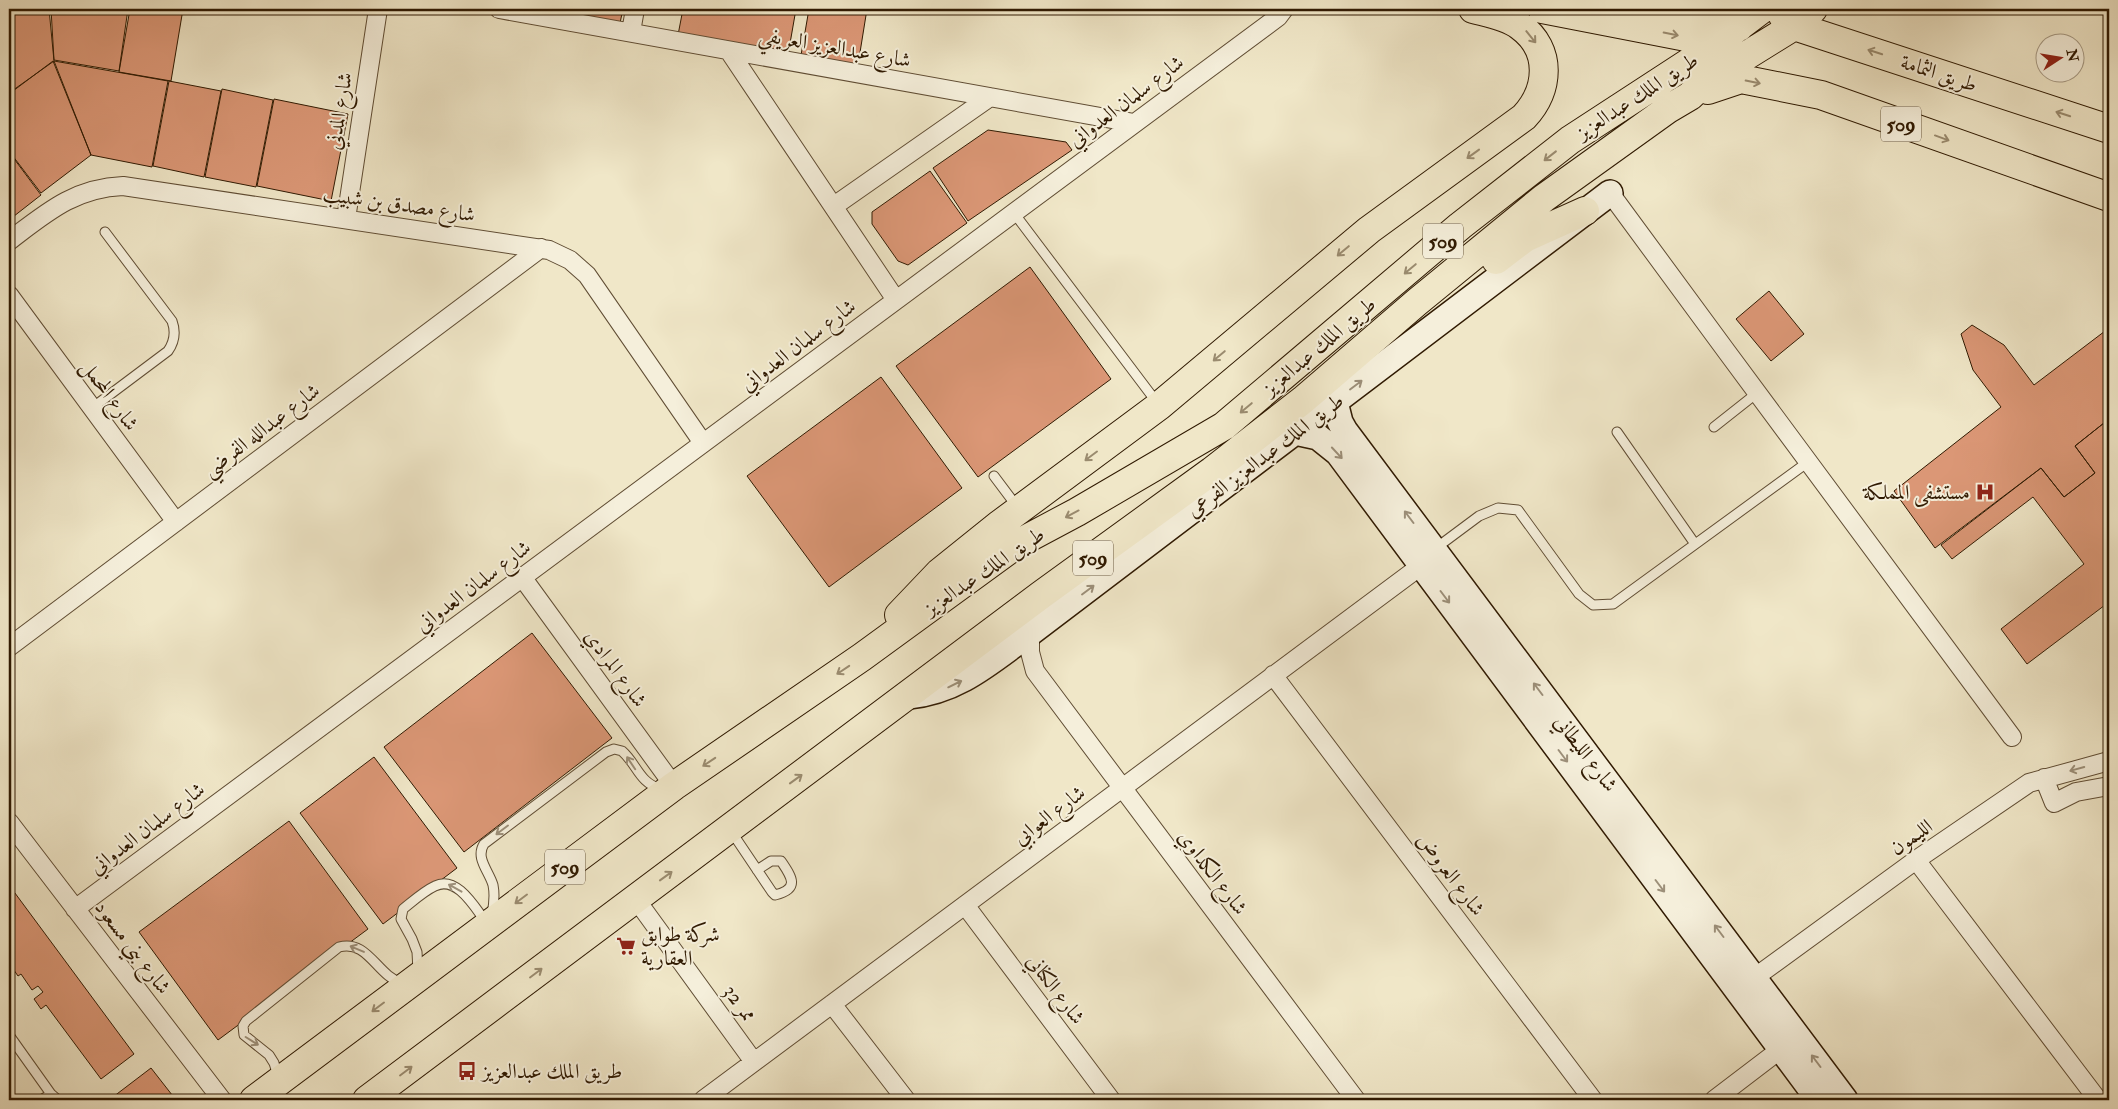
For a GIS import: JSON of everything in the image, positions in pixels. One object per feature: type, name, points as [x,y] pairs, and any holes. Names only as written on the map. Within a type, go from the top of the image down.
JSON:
[{"type":"main road","points":[[883,642],[902,609],[939,573],[1019,510],[1159,406],[1369,230],[1528,113],[1539,96],[1543,84],[1542,57],[1537,45],[1530,34],[1520,25],[1508,19],[1473,9]]},
{"type":"main road","points":[[1542,9],[1717,43]]},
{"type":"main road","points":[[1656,9],[1739,27]]},
{"type":"main road","name":"طريق الملك عبدالعزيز","points":[[367,1100],[1042,595],[1212,471],[1303,400],[1417,302],[1544,198],[1668,109],[1696,79],[1717,43],[1762,9]]},
{"type":"main road","name":"طريق الملك عبدالعزيز","points":[[254,1100],[671,788],[883,642],[1017,544],[1078,512],[1224,426],[1460,226],[1570,140],[1696,79],[1794,14]]},
{"type":"main road","name":"طريق الثمامة","points":[[1794,14],[2109,129]]},
{"type":"main road","name":"طريق الملك عبدالعزيز","points":[[1696,79],[1741,79],[1821,95],[2109,198]]},
{"type":"main road","points":[[1417,302],[1475,274],[1525,238],[1585,211]]},
{"type":"street","name":"شارع المدني","points":[[346,219],[378,9]]},
{"type":"street","name":"شارع عبدالعزيز العريفي","points":[[499,9],[1134,123]]},
{"type":"street","points":[[631,32],[636,9]]},
{"type":"street","name":"شارع سلمان العدواني","points":[[76,909],[1278,17],[1284,9]]},
{"type":"street","points":[[729,51],[896,300]]},
{"type":"street","points":[[834,206],[990,97]]},
{"type":"street","name":"شارع مصدق بن شبيب","points":[[9,240],[63,202],[79,194],[109,187],[137,188],[541,248],[560,254],[587,275],[703,443]]},
{"type":"street","points":[[1610,192],[1756,393],[2012,737]]},
{"type":"street","name":"طريق الملك عبدالعزيز الفرعي","points":[[909,696],[924,695],[954,686],[1030,633],[1610,192]]},
{"type":"street","name":"شارع عبدالله الفرضي","points":[[9,647],[541,248]]},
{"type":"street","name":"شارع المحمل","points":[[9,295],[176,522]]},
{"type":"street","name":"شارع الليطاني","points":[[1335,402],[1340,422],[1345,431],[1428,557],[1819,1100]]},
{"type":"street","name":"شارع الليطاني","points":[[1295,432],[1318,437],[1338,453],[1428,557],[1754,978],[1845,1100]]},
{"type":"street","name":"شارع العوابي","points":[[706,1099],[1274,675],[1428,557]]},
{"type":"street","name":"شارع المرادي","points":[[522,577],[671,788]]},
{"type":"street","name":"شارع الكداوي","points":[[1030,633],[1030,652],[1035,671],[1356,1100]]},
{"type":"street","name":"شارع الكداوي","points":[[998,655],[1018,661],[1035,671]]},
{"type":"street","name":"شارع العروض","points":[[1274,675],[1593,1100]]},
{"type":"street","name":"الليمون","points":[[1754,978],[1916,860],[2029,783],[2109,760]]},
{"type":"street","points":[[2044,778],[2054,803],[2076,792],[2109,786]]},
{"type":"street","name":"شارع بني مسعود","points":[[9,822],[222,1100]]},
{"type":"street","points":[[1916,860],[2098,1100],[2101,1100]]},
{"type":"street","name":"ممر 32","points":[[635,898],[754,1062]]},
{"type":"street","name":"شارع الكناني","points":[[965,905],[1111,1100]]},
{"type":"street","points":[[832,1004],[906,1100]]},
{"type":"street","points":[[1714,1100],[1782,1049]]},
{"type":"lane","points":[[1014,213],[1159,406]]},
{"type":"lane","points":[[92,408],[168,351],[174,340],[175,333],[172,321],[105,232]]},
{"type":"lane","points":[[1714,427],[1756,393]]},
{"type":"lane","points":[[1617,432],[1695,544]]},
{"type":"lane","points":[[1428,557],[1479,516],[1498,508],[1518,510],[1579,594],[1593,605],[1613,604],[1808,462]]},
{"type":"lane","points":[[994,476],[1019,510]]},
{"type":"lane","points":[[278,1082],[274,1063],[269,1055],[244,1035],[243,1026],[339,947],[346,945],[358,947],[385,975],[401,983],[413,981],[417,952],[402,923],[401,915],[403,909],[436,885],[447,884],[462,892],[488,924],[492,914],[494,894],[480,855],[484,844],[606,752],[614,749],[622,751],[648,784],[654,787],[671,788]]},
{"type":"lane","points":[[730,829],[757,870]]},
{"type":"lane","points":[[9,1035],[54,1097],[41,1100]]},
{"type":"building","points":[[9,9],[49,9],[54,61],[9,93]]},
{"type":"building","points":[[51,9],[128,9],[119,71],[54,60]]},
{"type":"building","points":[[130,9],[183,9],[171,81],[119,72]]},
{"type":"building","points":[[551,9],[623,9],[620,23]]},
{"type":"building","points":[[683,9],[796,9],[788,55],[678,35]]},
{"type":"building","points":[[809,9],[867,9],[857,71],[800,61]]},
{"type":"building","points":[[53,61],[91,155],[41,193],[9,151],[9,94]]},
{"type":"building","points":[[54,61],[168,81],[152,167],[91,155]]},
{"type":"building","points":[[169,81],[221,91],[204,177],[153,166]]},
{"type":"building","points":[[222,89],[273,100],[256,187],[205,177]]},
{"type":"building","points":[[274,99],[348,114],[331,201],[257,186]]},
{"type":"building","points":[[988,130],[1066,142],[1072,150],[968,221],[933,168]]},
{"type":"building","points":[[9,152],[41,195],[9,220]]},
{"type":"building","points":[[930,171],[967,223],[908,265],[898,261],[872,224],[872,212]]},
{"type":"building","points":[[1030,267],[1111,379],[978,477],[896,366]]},
{"type":"building","points":[[1769,291],[1804,334],[1771,361],[1736,319]]},
{"type":"building","name":"مستشفى المملكة","points":[[1972,325],[2004,345],[2034,385],[2109,328],[2109,419],[2075,446],[2095,473],[2064,497],[2041,468],[1935,548],[1894,491],[2001,407],[1973,370],[1961,334]]},
{"type":"building","points":[[881,377],[962,488],[829,587],[747,476]]},
{"type":"building","name":"مستشفى المملكة","points":[[2109,419],[2109,602],[2027,664],[2001,629],[2084,564],[2033,497],[1952,559],[1941,545],[2041,468],[2064,497],[2095,473],[2075,446]]},
{"type":"building","points":[[532,633],[612,738],[464,852],[384,747]]},
{"type":"building","points":[[374,757],[457,868],[383,924],[300,813]]},
{"type":"building","points":[[289,821],[368,929],[218,1040],[139,932]]},
{"type":"building","points":[[9,885],[134,1054],[101,1079],[46,1005],[41,1009],[34,999],[43,992],[38,986],[32,990],[21,974],[18,976],[9,963]]},
{"type":"building","points":[[151,1068],[176,1100],[109,1100]]},
{"type":"place","name":"مستشفى المملكة","points":[[1985,492]]},
{"type":"place","name":"شركة طوابق العقارية","points":[[626,946]]},
{"type":"place","name":"طريق الملك عبدالعزيز","points":[[467,1071]]}]
